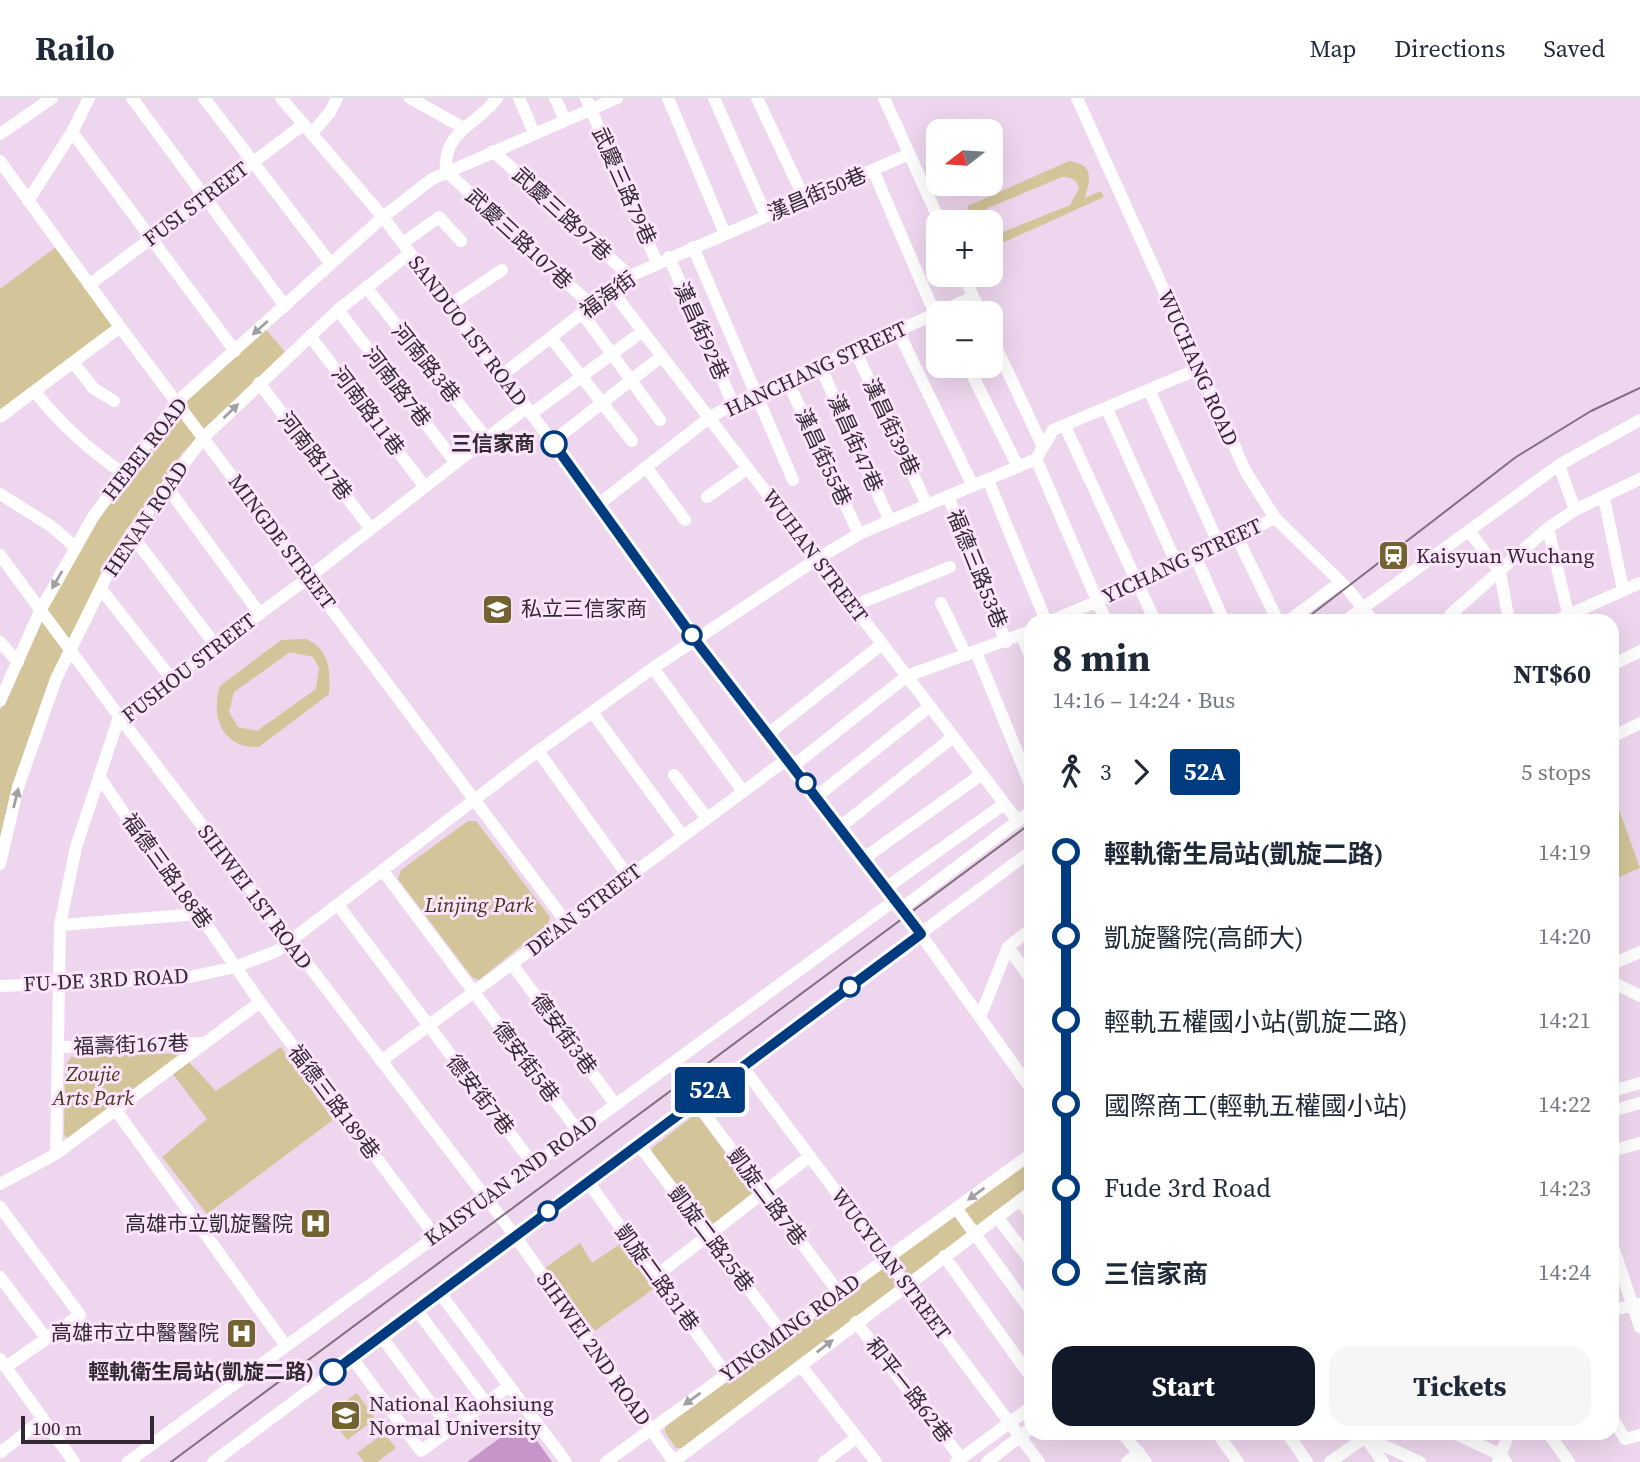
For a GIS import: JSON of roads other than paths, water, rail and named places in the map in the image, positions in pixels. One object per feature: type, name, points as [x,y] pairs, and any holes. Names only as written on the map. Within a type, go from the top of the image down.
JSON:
[{"type":"street","points":[[0,134],[52,98]]},
{"type":"street","points":[[28,201],[72,132],[89,98]]},
{"type":"street","points":[[132,98],[285,306]]},
{"type":"street","points":[[204,98],[331,264]]},
{"type":"street","name":"SANDUO 1ST ROAD","points":[[281,98],[383,217],[450,305],[599,504],[695,640],[899,904],[1024,1079]]},
{"type":"street","name":"FUSI STREET","points":[[89,285],[253,161],[330,112],[337,98]]},
{"type":"street","points":[[410,98],[462,127]]},
{"type":"street","points":[[519,98],[534,134]]},
{"type":"street","points":[[555,98],[565,120]]},
{"type":"street","name":"HEBEI ROAD","points":[[0,701],[40,611],[93,516],[177,402],[383,217],[432,178],[565,120],[588,104],[617,98]]},
{"type":"street","points":[[668,98],[725,234]]},
{"type":"street","points":[[714,98],[766,216]]},
{"type":"street","points":[[757,98],[805,200]]},
{"type":"street","points":[[884,98],[935,210]]},
{"type":"street","name":"WUCHANG ROAD","points":[[1077,98],[1237,456],[1275,518],[1341,582],[1368,614]]},
{"type":"street","points":[[446,171],[445,157],[462,127],[490,100]]},
{"type":"street","name":"武慶三路79巷","points":[[588,104],[663,260]]},
{"type":"street","points":[[72,132],[235,351]]},
{"type":"street","name":"武慶三路97巷","points":[[493,151],[630,276]]},
{"type":"street","name":"漢昌街50巷","points":[[725,234],[909,154]]},
{"type":"street","name":"MINGDE STREET","points":[[0,161],[120,327],[566,922]]},
{"type":"street","points":[[873,170],[933,301]]},
{"type":"street","name":"武慶三路107巷","points":[[446,171],[587,310],[630,379],[660,420]]},
{"type":"street","name":"HENAN ROAD","points":[[0,864],[34,734],[70,650],[131,534],[204,438],[259,383],[439,217],[461,241]]},
{"type":"street","name":"福海街","points":[[502,375],[552,339],[630,276],[725,234]]},
{"type":"street","points":[[693,247],[793,480]]},
{"type":"street","name":"漢昌街92巷","points":[[663,260],[733,404]]},
{"type":"street","points":[[450,305],[502,270]]},
{"type":"street","name":"河南路3巷","points":[[366,287],[487,439]]},
{"type":"street","points":[[968,287],[975,301]]},
{"type":"street","name":"WUHAN STREET","points":[[612,291],[1017,820]]},
{"type":"street","name":"HANCHANG STREET","points":[[964,301],[973,297]]},
{"type":"street","name":"河南路7巷","points":[[338,310],[456,463]]},
{"type":"street","name":"HANCHANG STREET","points":[[599,504],[709,418],[733,404],[926,319]]},
{"type":"street","points":[[0,417],[36,393],[120,327]]},
{"type":"street","name":"FUSHOU STREET","points":[[56,1154],[60,1047],[60,925],[76,848],[119,717],[308,578],[487,439],[582,377],[643,331]]},
{"type":"street","points":[[898,331],[973,486]]},
{"type":"street","name":"河南路11巷","points":[[310,336],[425,487]]},
{"type":"street","points":[[552,339],[632,441]]},
{"type":"street","name":"漢昌街39巷","points":[[855,350],[927,505]]},
{"type":"street","points":[[552,442],[662,356]]},
{"type":"street","points":[[1003,362],[1043,447]]},
{"type":"street","points":[[74,363],[93,388],[114,401]]},
{"type":"street","name":"漢昌街47巷","points":[[820,366],[890,521]]},
{"type":"street","points":[[1103,614],[1036,459],[1053,430],[1198,369]]},
{"type":"street","points":[[974,378],[1018,467]]},
{"type":"street","name":"漢昌街55巷","points":[[787,380],[859,534]]},
{"type":"street","name":"河南路17巷","points":[[259,383],[371,529]]},
{"type":"street","points":[[1150,391],[1220,547]]},
{"type":"street","points":[[36,393],[61,425],[92,452],[124,474]]},
{"type":"street","points":[[1107,409],[1178,567]]},
{"type":"street","points":[[1355,614],[1559,465],[1640,420]]},
{"type":"street","points":[[1065,426],[1152,614]]},
{"type":"street","name":"FU-DE 3RD ROAD","points":[[0,986],[181,979],[235,967],[277,951],[538,751],[653,668],[817,559],[859,534],[1036,459]]},
{"type":"street","points":[[1559,465],[1575,510]]},
{"type":"street","points":[[646,467],[685,520]]},
{"type":"street","points":[[707,497],[748,468]]},
{"type":"street","points":[[1451,614],[1548,528],[1575,510],[1640,479]]},
{"type":"street","points":[[988,480],[1049,614]]},
{"type":"street","points":[[167,487],[260,614]]},
{"type":"street","points":[[0,494],[51,526],[76,548]]},
{"type":"street","name":"福德三路53巷","points":[[948,496],[1006,642]]},
{"type":"street","points":[[1604,498],[1623,590]]},
{"type":"street","name":"YICHANG STREET","points":[[1068,614],[1178,567],[1275,518]]},
{"type":"street","points":[[1548,528],[1560,614]]},
{"type":"street","points":[[1469,531],[1500,572],[1508,614]]},
{"type":"street","points":[[131,534],[216,646]]},
{"type":"street","points":[[1238,538],[1275,614]]},
{"type":"street","name":"SIHWEI 1ST ROAD","points":[[0,555],[119,717],[514,1236]]},
{"type":"street","points":[[1196,558],[1221,614]]},
{"type":"street","points":[[853,606],[950,567]]},
{"type":"street","points":[[1298,614],[1341,582]]},
{"type":"street","points":[[1572,614],[1640,583]]},
{"type":"street","points":[[101,589],[171,678]]},
{"type":"street","points":[[941,603],[971,654],[1024,771]]},
{"type":"street","points":[[907,676],[1024,635]]},
{"type":"street","points":[[0,642],[18,662]]},
{"type":"street","points":[[768,734],[882,644]]},
{"type":"street","points":[[1619,662],[1640,651]]},
{"type":"street","points":[[653,668],[743,790]]},
{"type":"street","name":"DE'AN STREET","points":[[381,1061],[706,817],[743,790],[790,762],[907,676]]},
{"type":"street","points":[[816,797],[930,706]]},
{"type":"street","points":[[592,712],[682,835]]},
{"type":"street","points":[[1619,734],[1640,723]]},
{"type":"street","points":[[840,828],[953,737]]},
{"type":"street","points":[[538,751],[628,876]]},
{"type":"street","points":[[863,859],[982,774]]},
{"type":"street","points":[[674,775],[706,817]]},
{"type":"street","name":"福德三路188巷","points":[[99,776],[151,854],[200,914],[235,967]]},
{"type":"street","points":[[886,888],[1004,804]]},
{"type":"street","name":"KAISYUAN 2ND ROAD","points":[[128,1462],[615,1104],[1024,816]]},
{"type":"street","points":[[213,1462],[742,1066],[1024,861]]},
{"type":"street","name":"德安街5巷","points":[[383,871],[578,1131]]},
{"type":"street","name":"德安街7巷","points":[[338,905],[533,1164]]},
{"type":"street","points":[[60,925],[200,914]]},
{"type":"street","points":[[980,1017],[1008,947],[1024,934]]},
{"type":"street","points":[[1008,947],[1024,969]]},
{"type":"street","points":[[1619,961],[1640,952]]},
{"type":"street","name":"德安街3巷","points":[[512,964],[615,1104]]},
{"type":"street","name":"福德三路189巷","points":[[235,967],[435,1236]]},
{"type":"street","points":[[1619,986],[1640,996]]},
{"type":"street","points":[[0,1184],[56,1154],[260,1002]]},
{"type":"street","name":"福壽街167巷","points":[[60,1047],[202,1043]]},
{"type":"street","name":"WUCYUAN STREET","points":[[742,1066],[1009,1422],[1024,1431]]},
{"type":"street","points":[[1619,1089],[1640,1083]]},
{"type":"street","name":"凱旋二路7巷","points":[[695,1101],[839,1293]]},
{"type":"street","points":[[1619,1109],[1640,1103]]},
{"type":"street","points":[[115,1109],[286,1346]]},
{"type":"street","points":[[1619,1150],[1640,1143]]},
{"type":"street","name":"凱旋二路25巷","points":[[639,1144],[783,1334]]},
{"type":"street","points":[[656,1276],[810,1156]]},
{"type":"street","name":"YINGMING ROAD","points":[[606,1462],[1024,1159]]},
{"type":"street","name":"凱旋二路31巷","points":[[588,1182],[726,1374]]},
{"type":"street","name":"YINGMING ROAD","points":[[673,1462],[1024,1198]]},
{"type":"street","points":[[0,1207],[80,1315],[3,1363],[74,1462]]},
{"type":"street","points":[[957,1208],[1024,1301]]},
{"type":"street","points":[[998,1217],[1024,1252]]},
{"type":"street","name":"SIHWEI 2ND ROAD","points":[[514,1236],[673,1462]]},
{"type":"street","points":[[944,1256],[1024,1367]]},
{"type":"street","points":[[1619,1262],[1636,1304],[1640,1327]]},
{"type":"street","points":[[0,1278],[46,1338]]},
{"type":"street","points":[[439,1293],[566,1462]]},
{"type":"street","points":[[1619,1308],[1636,1304]]},
{"type":"street","points":[[416,1309],[486,1403]]},
{"type":"street","name":"和平一路62巷","points":[[856,1322],[959,1460]]},
{"type":"street","points":[[381,1336],[450,1429]]},
{"type":"street","points":[[352,1358],[421,1451],[509,1386]]},
{"type":"street","points":[[801,1366],[876,1462]]},
{"type":"street","points":[[959,1460],[1024,1412]]},
{"type":"street","points":[[3,1455],[43,1419]]},
{"type":"street","points":[[1619,1429],[1625,1439],[1640,1435]]},
{"type":"street","points":[[987,1462],[1024,1433]]},
{"type":"street","points":[[824,1462],[856,1437]]},
{"type":"street","name":"WUCYUAN STREET","points":[[1029,1440],[1039,1462]]},
{"type":"street","points":[[1127,1462],[1142,1457],[1128,1440]]},
{"type":"street","points":[[1222,1440],[1238,1462]]},
{"type":"street","points":[[1292,1440],[1307,1462]]},
{"type":"street","points":[[1330,1462],[1361,1440]]},
{"type":"street","points":[[1371,1440],[1383,1462]]},
{"type":"street","points":[[1378,1440],[1420,1462]]},
{"type":"street","points":[[1466,1440],[1502,1460],[1507,1440]]},
{"type":"street","points":[[1553,1440],[1569,1462]]},
{"type":"tram line","points":[[1312,614],[1516,457],[1591,411],[1640,388]]},
{"type":"tram line","points":[[171,1462],[1024,828]]},
{"type":"place","name":"三信家商","points":[[554,444]]},
{"type":"place","name":"Kaisyuan Wuchang","points":[[1393,556]]},
{"type":"place","name":"私立三信家商","points":[[498,609]]},
{"type":"place","name":"高雄市立凱旋醫院","points":[[316,1224]]},
{"type":"place","name":"高雄市立中醫醫院","points":[[242,1333]]},
{"type":"place","name":"輕軌衛生局站(凱旋二路)","points":[[333,1372]]},
{"type":"place","name":"National Kaohsiung Normal University","points":[[346,1416]]},
{"type":"park label","name":"Linjing Park","points":[[479,905]]},
{"type":"park label","name":"Zoujie Arts Park","points":[[93,1086]]}]
